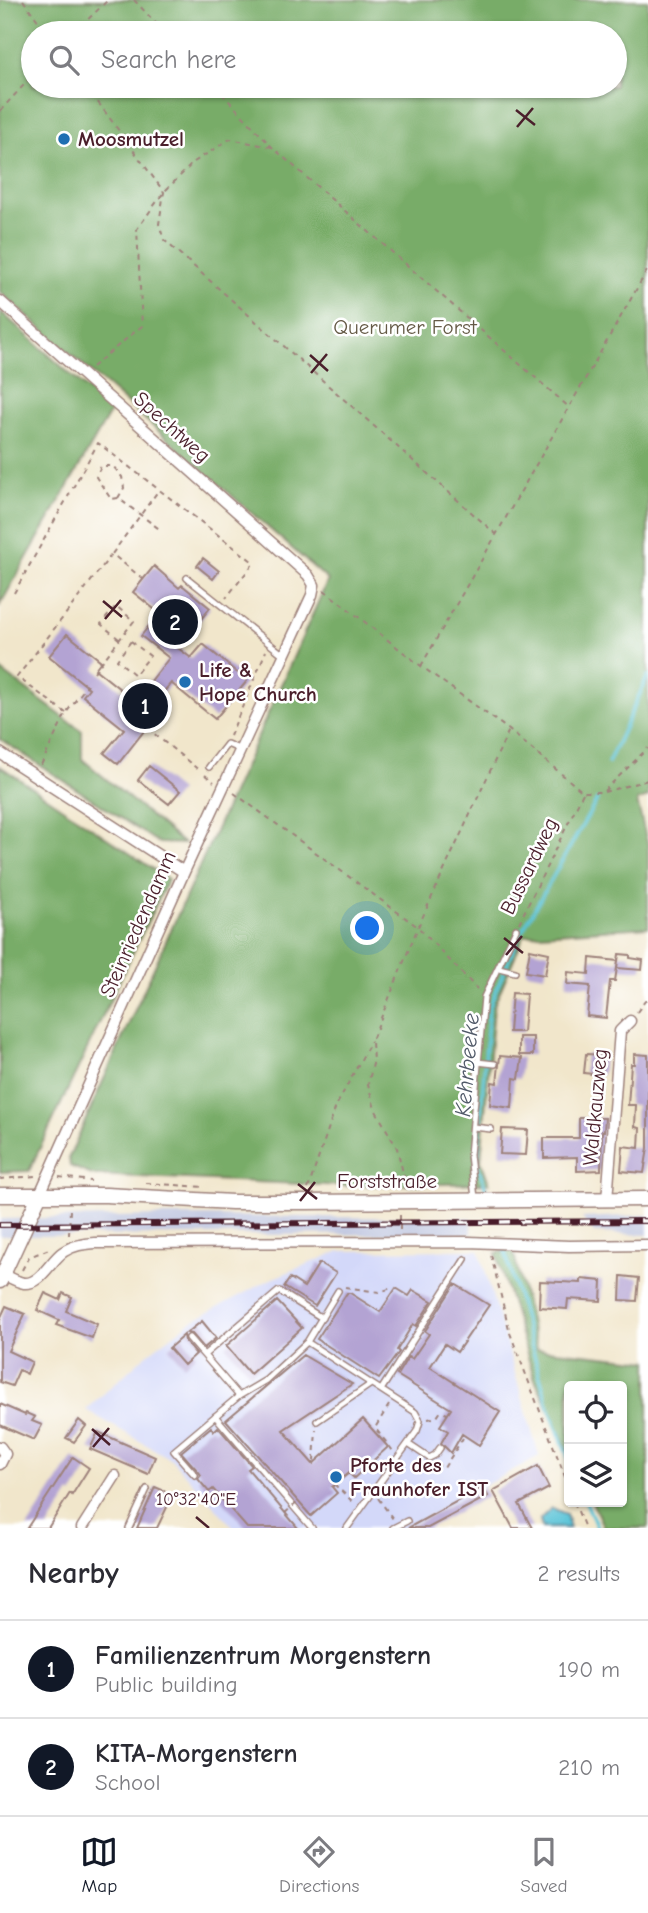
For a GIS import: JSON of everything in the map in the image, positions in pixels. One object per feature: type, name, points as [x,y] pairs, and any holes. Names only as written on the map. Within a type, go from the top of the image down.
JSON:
[{"type":"main road","name":"Forststraße","points":[[0,1195],[40,1194],[72,1187],[307,1202],[648,1199]]},
{"type":"main road","name":"Steinriedendamm","points":[[6,1278],[40,1194]]},
{"type":"street","name":"Spechtweg","points":[[0,301],[308,575],[314,585]]},
{"type":"street","name":"Steinriedendamm","points":[[40,1194],[184,872],[285,656],[314,585]]},
{"type":"street","points":[[0,753],[184,872]]},
{"type":"street","name":"Waldkauzweg","points":[[607,1200],[621,1031],[630,1021]]},
{"type":"street","points":[[6,1278],[24,1283],[34,1280],[64,1252],[78,1245],[95,1243],[402,1242],[648,1245]]},
{"type":"street","points":[[0,1447],[5,1454],[0,1464]]},
{"type":"street","points":[[82,1528],[115,1476]]},
{"type":"lane","points":[[187,578],[285,656]]},
{"type":"lane","points":[[209,767],[227,744],[242,750]]},
{"type":"lane","name":"Bussardweg","points":[[475,1201],[470,1155],[484,997],[516,929]]},
{"type":"lane","points":[[499,968],[515,972]]},
{"type":"lane","points":[[477,1062],[495,1064]]},
{"type":"lane","points":[[473,1127],[491,1129]]},
{"type":"lane","points":[[381,1390],[465,1259]]},
{"type":"lane","points":[[204,1355],[279,1291],[322,1318]]},
{"type":"lane","points":[[195,1475],[174,1451],[239,1396],[266,1380],[307,1342],[338,1291]]},
{"type":"lane","points":[[189,1338],[239,1396]]},
{"type":"lane","points":[[307,1342],[415,1412],[419,1421],[417,1431],[347,1528]]},
{"type":"lane","points":[[317,1420],[371,1384]]},
{"type":"lane","points":[[215,1416],[312,1528]]},
{"type":"lane","points":[[408,1444],[429,1458],[440,1448]]},
{"type":"lane","points":[[129,1528],[147,1489]]},
{"type":"lane","points":[[395,1527],[407,1521]]},
{"type":"path","points":[[23,0],[38,21]]},
{"type":"path","points":[[86,21],[108,0]]},
{"type":"path","points":[[134,0],[154,21]]},
{"type":"path","points":[[0,111],[21,88]]},
{"type":"path","points":[[95,98],[164,192],[159,224],[164,240],[497,536]]},
{"type":"path","points":[[226,98],[272,147],[570,408]]},
{"type":"path","points":[[83,373],[142,326],[137,229],[164,192],[194,162],[230,139],[272,147]]},
{"type":"path","points":[[421,666],[648,269]]},
{"type":"path","points":[[14,593],[98,443],[252,561],[253,564],[220,604]]},
{"type":"path","points":[[118,498],[124,488],[122,477],[113,466],[101,466],[96,472],[97,481],[107,496],[111,499],[118,498],[162,531]]},
{"type":"path","points":[[66,713],[17,677],[159,489]]},
{"type":"path","points":[[112,554],[143,579]]},
{"type":"path","points":[[314,585],[327,592],[421,666],[509,730],[583,792],[603,792],[648,779]]},
{"type":"path","points":[[94,672],[120,640],[134,621],[116,606],[101,624],[120,640]]},
{"type":"path","points":[[131,642],[150,656],[135,675],[117,660],[131,642]]},
{"type":"path","points":[[227,744],[269,643]]},
{"type":"path","points":[[35,776],[66,713],[88,684]]},
{"type":"path","points":[[147,728],[214,782],[225,787],[418,927],[484,997]]},
{"type":"path","points":[[307,1202],[308,1188],[335,1106],[372,1040],[418,927],[509,730]]},
{"type":"path","points":[[603,792],[648,748]]},
{"type":"path","name":"Bussardweg","points":[[516,929],[583,792]]},
{"type":"path","points":[[630,1021],[645,1001],[648,1001]]},
{"type":"path","points":[[372,1040],[373,1064],[368,1084],[375,1109],[397,1148],[406,1185],[400,1201],[402,1242]]},
{"type":"path","points":[[0,1179],[31,1176],[40,1167]]},
{"type":"path","points":[[68,1177],[72,1187],[69,1240]]},
{"type":"path","points":[[488,1243],[510,1333],[564,1474]]},
{"type":"path","points":[[6,1278],[29,1257],[49,1249]]},
{"type":"path","points":[[338,1291],[345,1287],[379,1292],[392,1288]]},
{"type":"path","points":[[394,1398],[375,1428],[398,1457]]},
{"type":"path","points":[[437,1417],[441,1410],[447,1415]]},
{"type":"path","points":[[314,1461],[317,1420]]},
{"type":"path","points":[[429,1458],[444,1468],[463,1438]]},
{"type":"path","points":[[334,1484],[361,1509]]},
{"type":"path","points":[[373,1492],[391,1513],[395,1527]]},
{"type":"path","points":[[285,1513],[298,1502]]},
{"type":"path","points":[[576,1507],[585,1528]]},
{"type":"shaded area","points":[[648,1215],[648,1235],[594,1233],[582,1218]]},
{"type":"shaded area","points":[[167,1216],[471,1218],[472,1234],[0,1236],[0,1219]]},
{"type":"shaded area","points":[[479,1250],[539,1456],[406,1528],[234,1528],[171,1459],[86,1410],[145,1356],[190,1322],[271,1279],[340,1251]]},
{"type":"green space","name":"Querumer Forst","points":[[0,0],[648,0],[648,797],[637,801],[648,846],[648,927],[524,935],[494,1005],[481,1160],[489,1183],[348,1186],[92,1175],[70,1166],[69,1157],[328,580],[0,292]]},
{"type":"green space","points":[[0,311],[111,411],[0,605]]},
{"type":"green space","points":[[0,670],[82,731],[82,759],[184,844],[159,843],[0,739]]},
{"type":"green space","points":[[0,766],[168,879],[29,1171],[0,1172]]},
{"type":"green space","points":[[513,1250],[537,1349],[648,1361],[648,1528],[604,1528],[594,1507],[627,1507],[627,1381],[564,1381],[564,1442],[534,1377],[496,1253]]},
{"type":"water","points":[[552,1508],[566,1514],[570,1528],[542,1528],[540,1519]]},
{"type":"building","points":[[203,558],[219,571],[213,579],[197,566]]},
{"type":"building","points":[[154,566],[179,588],[182,585],[210,608],[178,648],[191,658],[203,644],[247,681],[215,719],[171,683],[148,711],[155,717],[118,764],[104,753],[124,729],[83,696],[89,688],[49,656],[67,634],[101,661],[95,669],[135,701],[169,658],[141,636],[159,613],[133,592]]},
{"type":"building","points":[[149,766],[180,791],[169,804],[138,780]]},
{"type":"building","points":[[530,949],[549,953],[545,975],[526,972]]},
{"type":"building","points":[[619,954],[643,960],[642,970],[617,968]]},
{"type":"building","points":[[590,958],[618,961],[615,981],[610,981],[606,1018],[587,1016],[590,986],[567,984],[568,972],[589,974]]},
{"type":"building","points":[[512,993],[526,994],[523,1032],[509,1032]]},
{"type":"building","points":[[519,1037],[533,1037],[533,1055],[519,1055]]},
{"type":"building","points":[[586,1054],[604,1055],[602,1075],[584,1073]]},
{"type":"building","points":[[634,1054],[648,1055],[648,1148],[644,1173],[621,1171],[623,1146],[639,1148],[640,1128],[635,1127],[636,1105],[628,1105]]},
{"type":"building","points":[[500,1056],[522,1058],[519,1079],[514,1078],[512,1108],[490,1105],[492,1082],[497,1083]]},
{"type":"building","points":[[579,1118],[605,1118],[601,1170],[577,1171],[577,1157],[544,1158],[544,1138],[579,1138]]},
{"type":"building","points":[[502,1129],[528,1130],[526,1155],[500,1154]]},
{"type":"building","points":[[319,1263],[336,1273],[315,1306],[284,1287],[290,1278],[304,1287]]},
{"type":"building","points":[[621,1276],[639,1278],[637,1301],[620,1300]]},
{"type":"building","points":[[581,1279],[602,1281],[601,1301],[568,1299],[567,1309],[539,1307],[540,1281],[581,1283]]},
{"type":"building","points":[[455,1284],[489,1305],[457,1352],[445,1344],[430,1367],[500,1412],[479,1445],[462,1434],[451,1453],[441,1443],[448,1431],[440,1426],[451,1409],[397,1375],[408,1357],[412,1359],[429,1334],[425,1331]]},
{"type":"building","points":[[396,1288],[409,1296],[413,1290],[432,1301],[416,1326],[413,1324],[397,1350],[399,1352],[379,1379],[317,1339],[347,1293],[380,1312]]},
{"type":"building","points":[[45,1293],[60,1300],[63,1293],[72,1297],[66,1311],[97,1324],[92,1338],[56,1325],[59,1320],[37,1310]]},
{"type":"building","points":[[277,1301],[302,1328],[250,1374],[226,1346]]},
{"type":"building","points":[[6,1306],[25,1314],[8,1351],[32,1362],[27,1374],[19,1370],[12,1386],[0,1382],[0,1319]]},
{"type":"building","points":[[202,1321],[216,1338],[204,1348],[192,1334],[187,1333]]},
{"type":"building","points":[[184,1335],[185,1341],[196,1354],[184,1365],[169,1348]]},
{"type":"building","points":[[303,1355],[352,1384],[283,1430],[313,1464],[363,1419],[388,1447],[354,1478],[349,1473],[332,1487],[337,1493],[311,1516],[226,1420]]},
{"type":"building","points":[[0,1404],[35,1417],[32,1421],[42,1425],[34,1440],[0,1425]]},
{"type":"building","points":[[79,1420],[86,1426],[74,1442],[66,1438]]},
{"type":"building","points":[[211,1427],[214,1431],[218,1427],[252,1466],[248,1469],[298,1528],[247,1528],[213,1489],[209,1492],[198,1479],[201,1475],[199,1472],[181,1452]]},
{"type":"building","points":[[98,1432],[155,1457],[148,1474],[90,1449]]},
{"type":"building","points":[[73,1457],[89,1468],[72,1495],[70,1493],[48,1528],[27,1528]]},
{"type":"building","points":[[538,1466],[549,1488],[519,1504],[532,1528],[513,1528],[493,1491]]},
{"type":"building","points":[[155,1487],[172,1494],[169,1503],[157,1528],[137,1528]]},
{"type":"building","points":[[483,1487],[488,1496],[428,1528],[408,1528]]},
{"type":"waterway","name":"Kehrbeeke","points":[[608,763],[648,676]]},
{"type":"waterway","name":"Kehrbeeke","points":[[486,1189],[477,1163],[489,1007],[519,936],[597,800]]},
{"type":"waterway","name":"Kehrbeeke","points":[[504,1247],[548,1405],[564,1447]]},
{"type":"waterway","name":"Kehrbeeke","points":[[588,1507],[597,1528]]},
{"type":"railway","points":[[0,1225],[648,1221]]},
{"type":"place","name":"Moosmutzel","points":[[64,139]]},
{"type":"place","name":"KITA-Morgenstern","points":[[175,622]]},
{"type":"place","name":"Life & Hope Church","points":[[185,682]]},
{"type":"place","name":"Familienzentrum Morgenstern","points":[[145,706]]},
{"type":"place","name":"Pforte des Fraunhofer IST","points":[[336,1477]]}]
